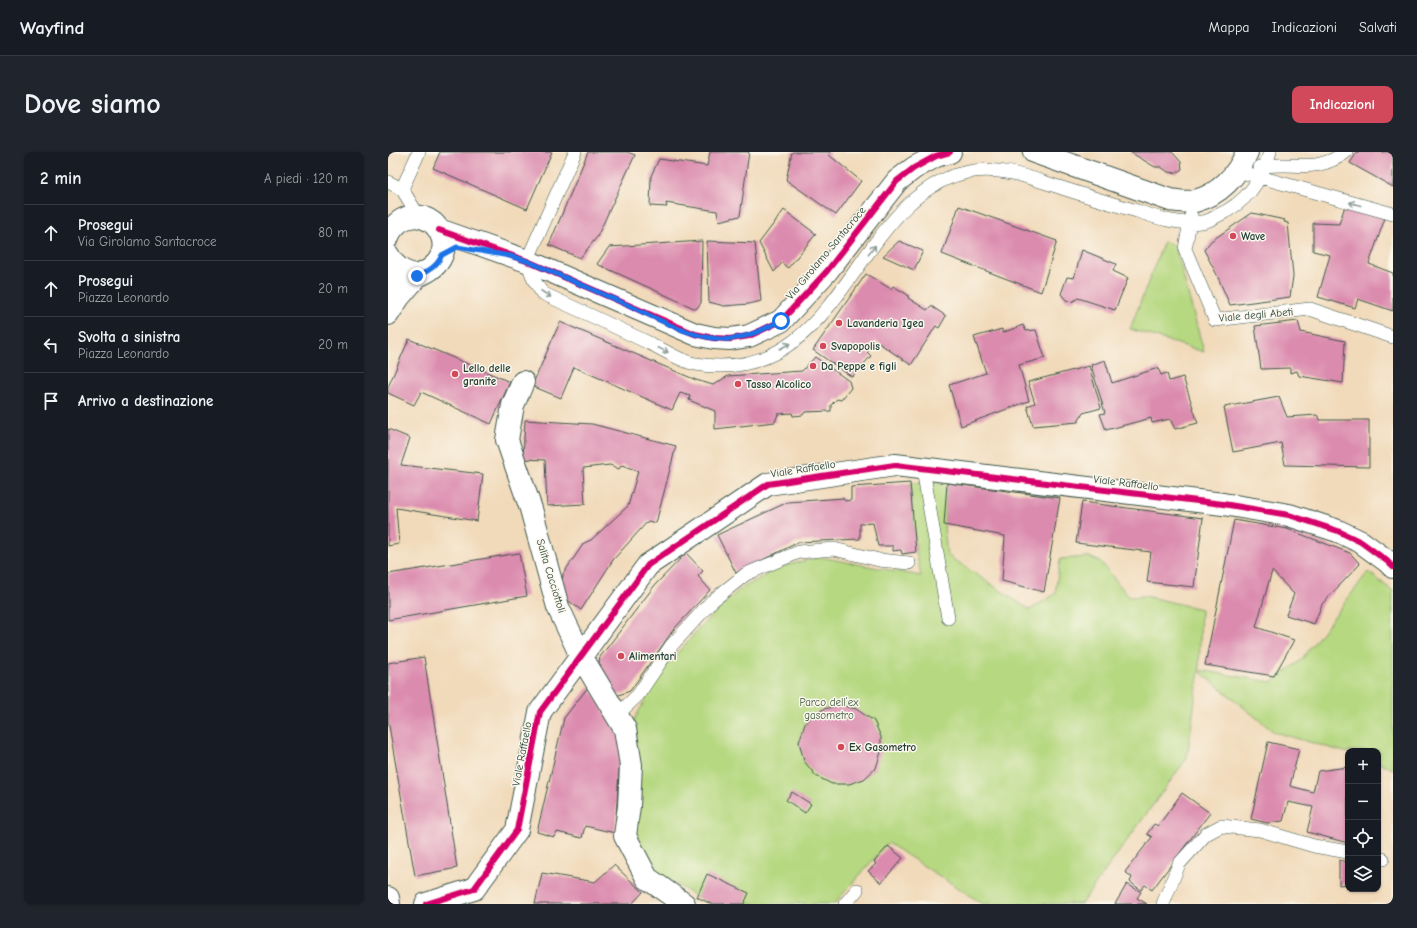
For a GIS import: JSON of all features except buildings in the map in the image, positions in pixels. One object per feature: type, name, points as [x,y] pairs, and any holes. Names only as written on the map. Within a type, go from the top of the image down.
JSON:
[{"type":"street","name":"Via Girolamo Santacroce","points":[[519,258],[695,334],[714,338],[730,339],[749,336],[781,321],[827,271],[897,181],[914,168],[936,156],[950,152]]},
{"type":"street","points":[[1034,152],[1170,200],[1194,202],[1218,191],[1242,162]]},
{"type":"street","points":[[388,213],[428,220],[439,230],[519,258]]},
{"type":"street","points":[[388,237],[395,225],[403,219],[414,217]]},
{"type":"street","points":[[388,314],[399,297],[417,276],[432,268],[439,261],[442,255],[444,242],[439,230]]},
{"type":"street","points":[[442,255],[457,247],[519,258]]},
{"type":"street","points":[[390,259],[400,270],[417,276]]},
{"type":"street","points":[[388,290],[390,259]]},
{"type":"street","name":"Salita Cacciottoli","points":[[523,382],[513,404],[507,440],[531,508],[558,606],[581,656],[625,729],[631,765],[629,806],[625,836],[647,878],[684,904]]},
{"type":"street","name":"Viale Raffaello","points":[[426,904],[474,890],[517,830],[540,712],[648,565],[768,484],[895,465],[1223,504],[1289,515],[1338,531],[1361,542],[1393,567]]},
{"type":"street","points":[[388,898],[389,904]]},
{"type":"lane","points":[[402,188],[419,152]]},
{"type":"lane","points":[[575,152],[519,258],[542,293],[694,364],[726,367],[764,358],[801,337],[828,307],[896,218],[915,197],[942,181],[973,171],[1006,171],[1164,220],[1190,223],[1203,222],[1233,209],[1251,191],[1266,166],[1270,152]]},
{"type":"lane","points":[[1242,162],[1266,166],[1283,164],[1312,167],[1334,160],[1346,152]]},
{"type":"lane","points":[[1242,162],[1260,178],[1393,214]]},
{"type":"lane","points":[[388,182],[402,188],[414,217]]},
{"type":"lane","name":"Viale degli Abeti","points":[[1194,202],[1185,249],[1215,320],[1310,309],[1393,337]]},
{"type":"lane","points":[[923,469],[948,618]]},
{"type":"lane","points":[[617,715],[638,695],[671,646],[707,607],[746,574],[799,552],[834,549],[879,560],[909,563]]},
{"type":"lane","points":[[1163,904],[1179,864],[1206,834],[1221,826],[1260,830],[1314,846],[1345,851]]},
{"type":"lane","points":[[845,904],[857,890]]},
{"type":"green space","points":[[1164,241],[1175,246],[1204,352],[1130,329]]},
{"type":"green space","name":"Parco dell’ex gasometro","points":[[910,483],[947,483],[944,525],[947,555],[1030,610],[1055,594],[1060,559],[1089,557],[1101,562],[1129,597],[1145,596],[1201,609],[1199,670],[1272,682],[1301,660],[1368,572],[1393,591],[1393,769],[1381,763],[1381,748],[1345,748],[1345,752],[1274,732],[1199,671],[1187,758],[1081,904],[983,904],[888,843],[834,904],[711,904],[648,867],[631,835],[632,724],[659,674],[703,624],[739,590],[780,567],[820,557],[921,576],[916,552]]},
{"type":"cycle path","points":[[439,230],[527,261],[695,334],[714,338],[730,339],[749,336],[781,321],[827,271],[897,181],[914,168],[936,156],[950,152]]},
{"type":"cycle path","points":[[426,904],[474,889],[517,830],[540,712],[648,565],[768,484],[895,465],[1223,504],[1289,515],[1338,531],[1361,542],[1393,567]]},
{"type":"place","name":"Wave","points":[[1233,236]]},
{"type":"place","name":"Lavanderia Igea","points":[[839,323]]},
{"type":"place","name":"Svapopolis","points":[[823,346]]},
{"type":"place","name":"Da Peppe e figli","points":[[813,366]]},
{"type":"place","name":"Lello delle granite","points":[[455,374]]},
{"type":"place","name":"Tasso Alcolico","points":[[738,384]]},
{"type":"place","name":"Alimentari","points":[[621,656]]},
{"type":"place","name":"Ex Gasometro","points":[[841,747]]},
{"type":"route","points":[[417,276],[432,268],[439,261],[442,255],[457,247],[510,256],[527,261],[695,334],[714,338],[730,339],[749,336],[781,321]]}]
